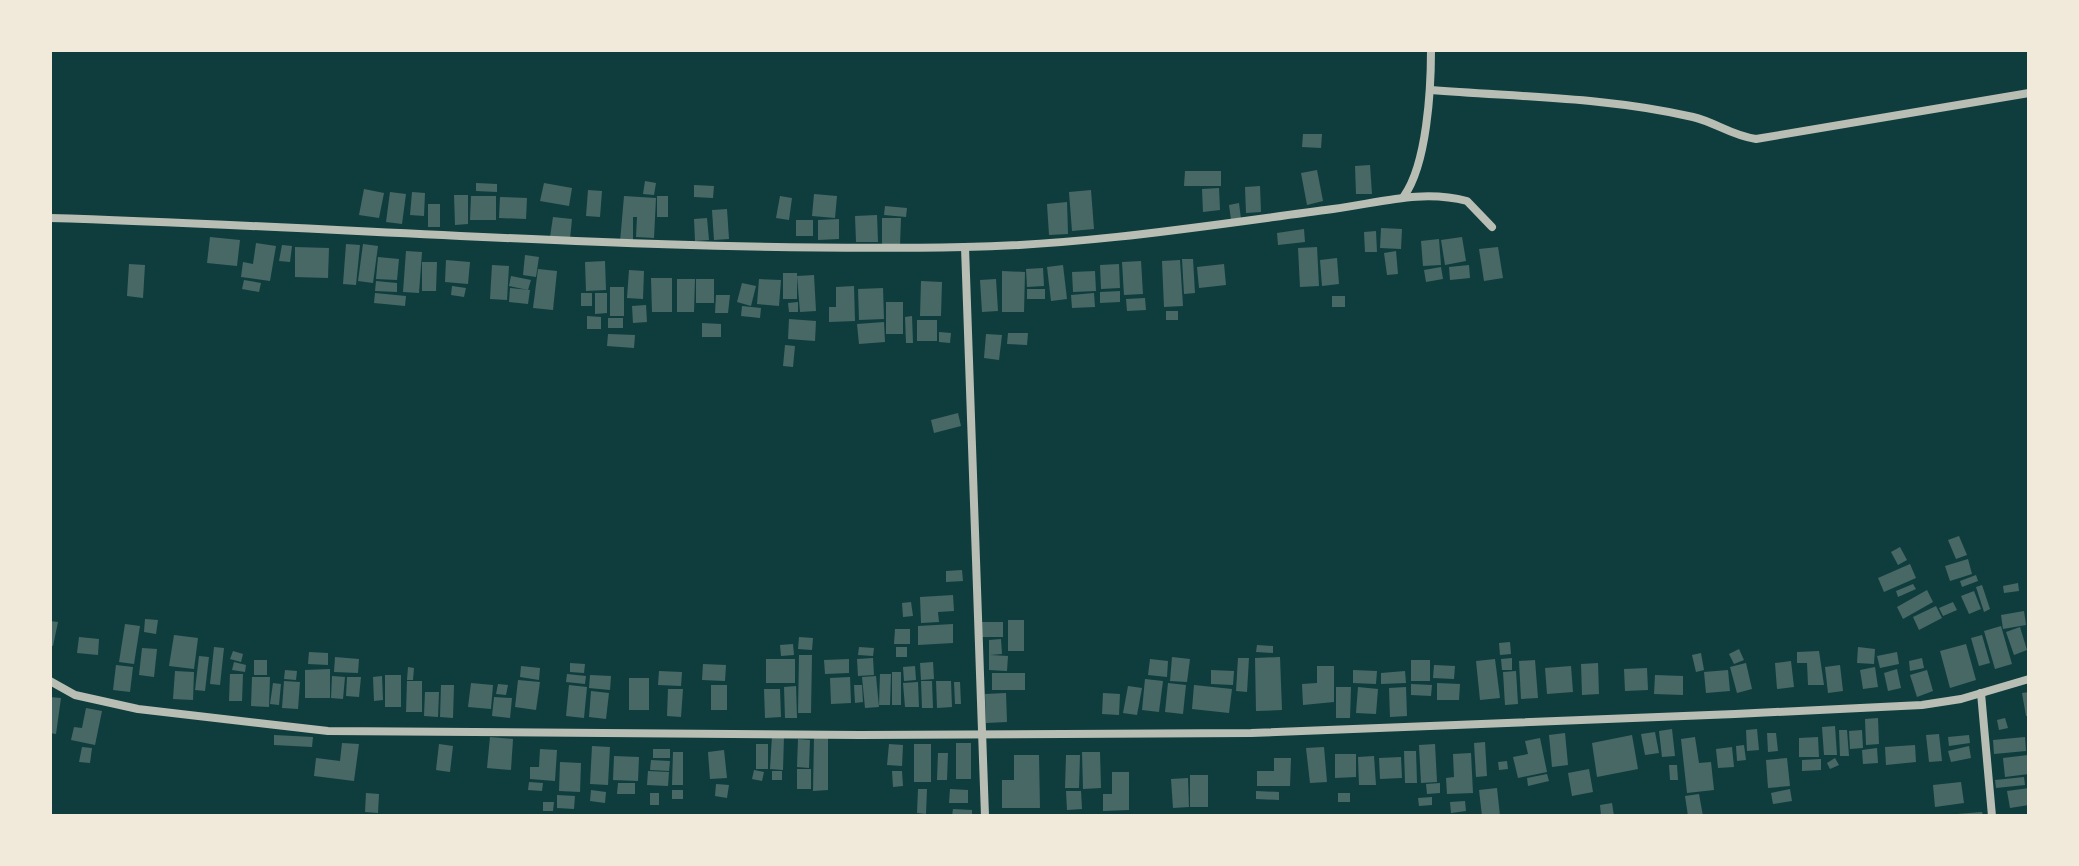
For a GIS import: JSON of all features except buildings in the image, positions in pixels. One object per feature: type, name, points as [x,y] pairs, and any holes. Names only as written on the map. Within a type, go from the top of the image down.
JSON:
[{"type":"street","points":[[1404,196],[1415,177],[1431,90],[1431,50]]},
{"type":"street","points":[[1431,90],[1619,105],[1693,117],[1730,133],[1756,139],[2029,93]]},
{"type":"street","points":[[50,218],[380,229],[580,243],[965,247],[1186,229],[1404,196],[1467,201],[1492,227]]},
{"type":"street","points":[[965,247],[985,816]]},
{"type":"street","points":[[50,681],[75,695],[138,709],[328,731],[1251,733],[1922,705],[2029,679]]},
{"type":"street","points":[[1981,693],[1992,816]]}]
